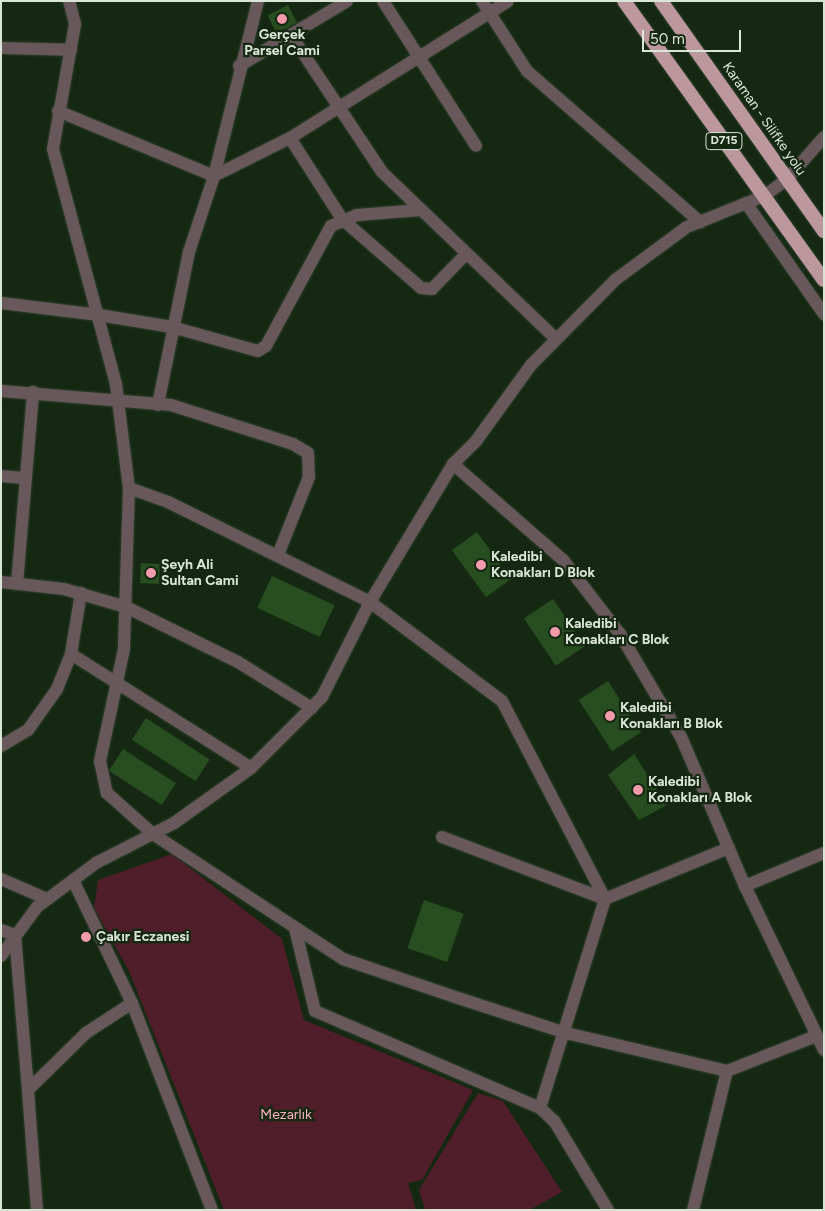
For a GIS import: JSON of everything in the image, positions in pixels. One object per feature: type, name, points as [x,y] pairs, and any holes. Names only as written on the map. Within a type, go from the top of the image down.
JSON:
[{"type":"highway","name":"D715","points":[[624,1],[824,280]]},
{"type":"highway","name":"Karaman - Silifke yolu","points":[[661,1],[824,231]]},
{"type":"street","points":[[69,1],[75,24],[72,50],[58,111],[53,149],[99,315],[120,404],[129,488],[126,607],[118,686],[100,761],[102,778],[107,793],[153,834],[343,959],[566,1032],[727,1071],[816,1036]]},
{"type":"street","points":[[158,405],[172,327],[189,252],[214,176],[239,66],[258,1]]},
{"type":"street","points":[[239,66],[347,1]]},
{"type":"street","points":[[383,1],[416,58],[476,146]]},
{"type":"street","points":[[58,111],[214,176],[290,138],[416,58],[486,7],[508,1]]},
{"type":"street","points":[[486,7],[526,71],[700,222]]},
{"type":"street","points":[[292,35],[382,172],[556,339]]},
{"type":"street","points":[[1,48],[72,50]]},
{"type":"street","points":[[1,956],[15,935],[47,899],[72,880],[153,834],[251,768],[322,697],[370,602],[452,464],[556,339],[615,280],[700,222],[764,196],[787,179],[824,137]]},
{"type":"street","points":[[290,138],[342,219],[421,288],[432,289],[466,254]]},
{"type":"street","points":[[746,203],[824,314]]},
{"type":"street","points":[[1,303],[99,315],[172,327],[258,351],[266,346],[322,236],[342,219],[421,210]]},
{"type":"street","points":[[1,390],[33,392],[120,404],[158,405],[293,444],[308,453],[309,478],[278,555]]},
{"type":"street","points":[[17,584],[33,392]]},
{"type":"street","points":[[452,464],[563,560],[590,590],[681,737],[745,886],[824,1050]]},
{"type":"street","points":[[1,476],[26,478]]},
{"type":"street","points":[[129,488],[278,555],[370,602],[502,701],[605,899],[566,1032],[540,1108]]},
{"type":"street","points":[[1,582],[81,593],[126,607],[238,662],[312,708]]},
{"type":"street","points":[[1,746],[34,722],[56,689],[71,654],[81,593]]},
{"type":"street","points":[[71,654],[118,686],[251,768]]},
{"type":"street","points":[[442,837],[605,899],[728,848]]},
{"type":"street","points":[[745,886],[824,853]]},
{"type":"street","points":[[1,879],[47,899]]},
{"type":"street","points":[[72,880],[132,1003],[212,1210]]},
{"type":"street","points":[[295,928],[315,1012],[540,1108],[555,1122],[608,1210]]},
{"type":"street","points":[[1,930],[15,935]]},
{"type":"street","points":[[15,935],[37,1210]]},
{"type":"street","points":[[28,1090],[86,1034],[132,1003]]},
{"type":"street","points":[[693,1210],[727,1071]]},
{"type":"green space","name":"Mezarlık","points":[[172,854],[282,939],[304,1020],[473,1090],[422,1180],[408,1183],[416,1210],[224,1210],[129,971],[94,908],[98,880]]},
{"type":"green space","points":[[478,1093],[503,1101],[562,1192],[530,1210],[425,1210],[419,1190]]},
{"type":"building","name":"Gerçek Parsel Cami","points":[[288,5],[297,23],[277,33],[268,15]]},
{"type":"building","name":"Kaledibi Konakları D Blok","points":[[477,532],[511,579],[486,597],[452,550]]},
{"type":"building","name":"Şeyh Ali Sultan Cami","points":[[141,563],[160,564],[159,584],[140,583]]},
{"type":"building","points":[[272,576],[335,605],[320,637],[257,608]]},
{"type":"building","name":"Kaledibi Konakları C Blok","points":[[553,599],[585,646],[556,666],[524,619]]},
{"type":"building","name":"Kaledibi Konakları B Blok","points":[[608,681],[641,732],[612,751],[579,700]]},
{"type":"building","points":[[146,718],[210,759],[196,781],[132,740]]},
{"type":"building","points":[[123,749],[176,783],[162,805],[109,771]]},
{"type":"building","name":"Kaledibi Konakları A Blok","points":[[634,754],[667,805],[639,820],[608,775]]},
{"type":"building","points":[[424,900],[464,914],[447,962],[407,948]]},
{"type":"place","name":"Gerçek Parsel Cami","points":[[282,19]]},
{"type":"place","name":"Kaledibi Konakları D Blok","points":[[481,565]]},
{"type":"place","name":"Şeyh Ali Sultan Cami","points":[[151,573]]},
{"type":"place","name":"Kaledibi Konakları C Blok","points":[[555,632]]},
{"type":"place","name":"Kaledibi Konakları B Blok","points":[[610,716]]},
{"type":"place","name":"Kaledibi Konakları A Blok","points":[[638,790]]},
{"type":"place","name":"Çakır Eczanesi","points":[[86,937]]}]
